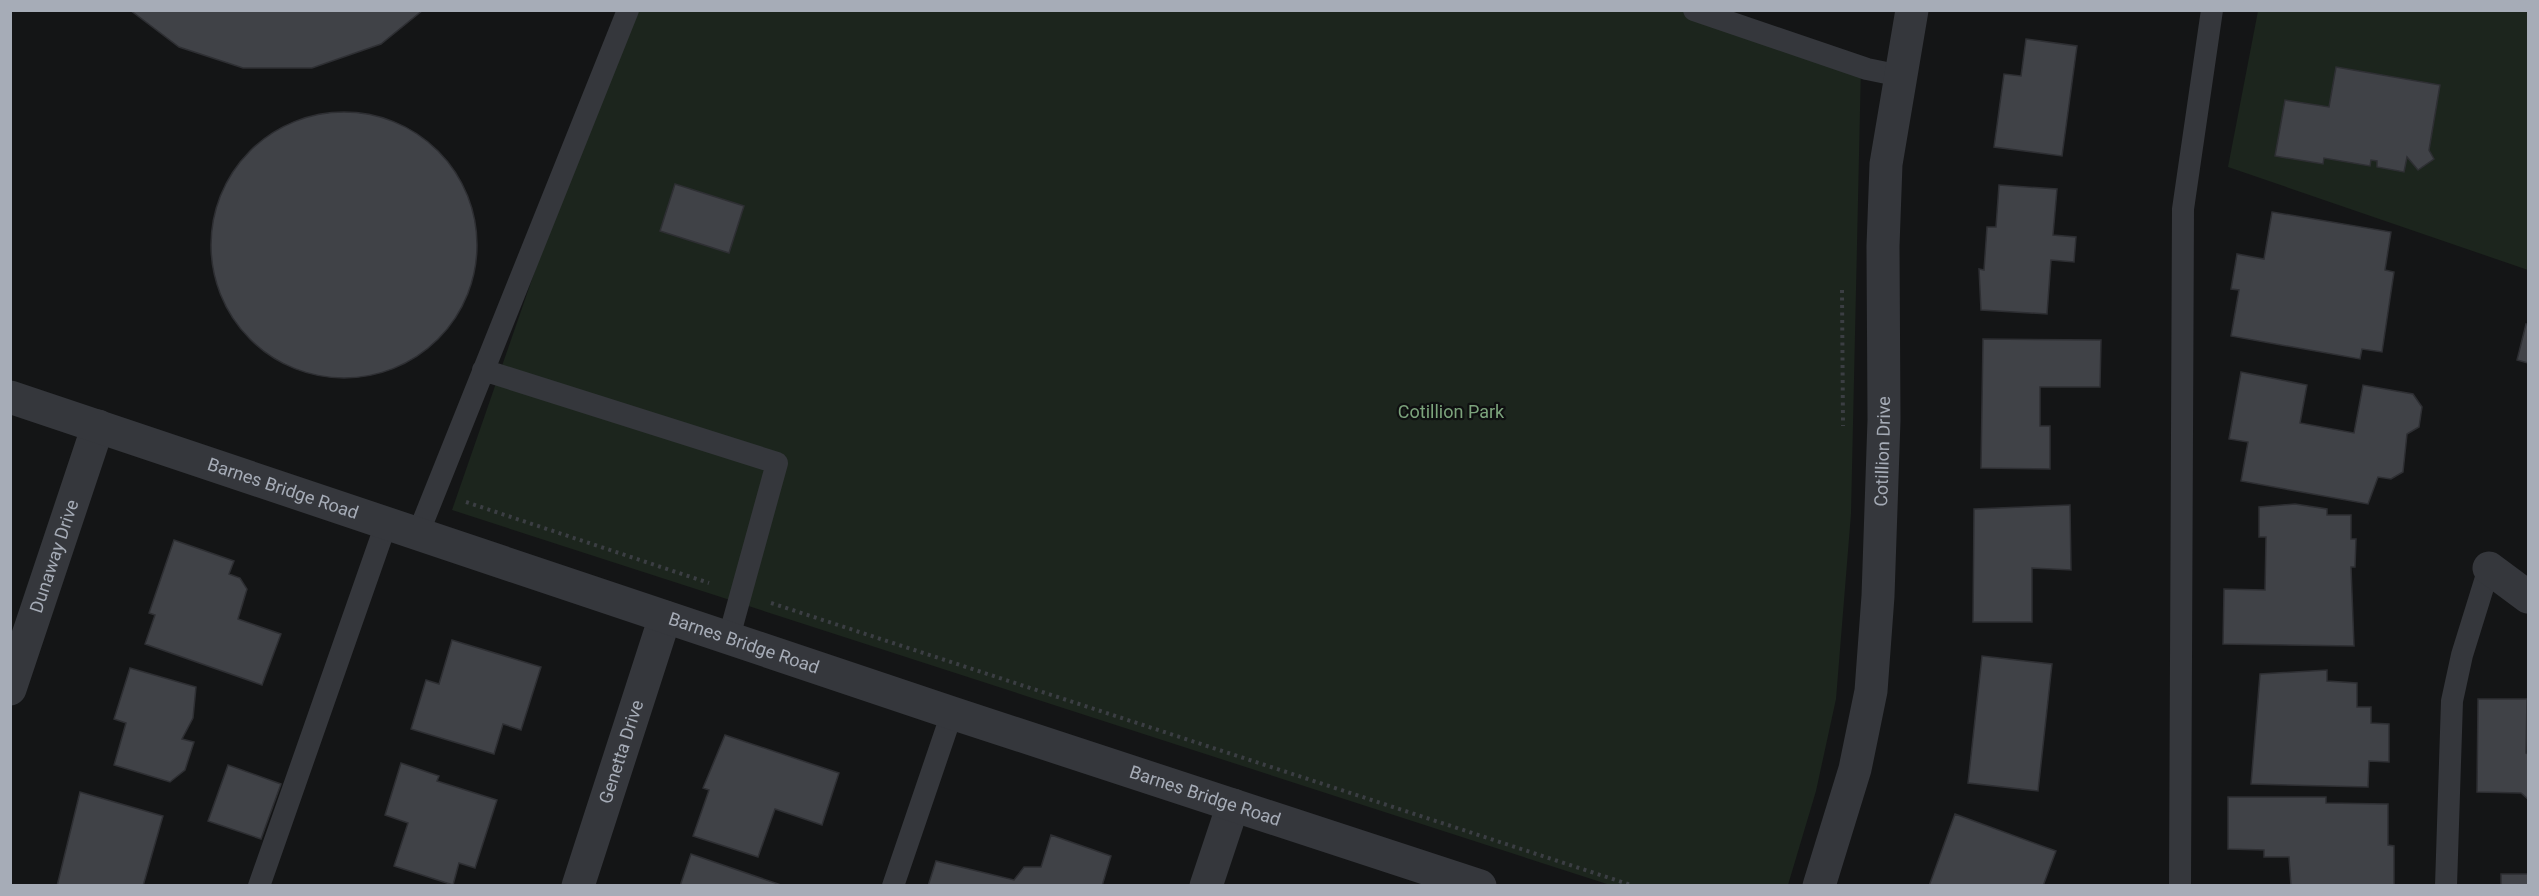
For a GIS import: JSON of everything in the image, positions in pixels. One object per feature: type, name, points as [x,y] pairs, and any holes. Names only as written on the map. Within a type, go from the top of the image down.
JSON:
[{"type":"street","name":"Cotillion Drive","points":[[1819,885],[1855,769],[1871,690],[1878,596],[1884,420],[1882,246],[1886,164],[1912,10]]},
{"type":"street","name":"Barnes Bridge Road","points":[[10,397],[952,713],[1480,885]]},
{"type":"street","name":"Dunaway Drive","points":[[10,689],[98,426]]},
{"type":"street","points":[[2489,568],[2529,597]]},
{"type":"street","name":"Genetta Drive","points":[[578,885],[665,617]]},
{"type":"street","points":[[1206,885],[1233,805]]},
{"type":"lane","points":[[418,534],[627,10]]},
{"type":"lane","points":[[1694,10],[1867,69],[1901,76]]},
{"type":"lane","points":[[2180,885],[2183,209],[2212,10]]},
{"type":"lane","points":[[483,370],[777,463],[729,637]]},
{"type":"lane","points":[[259,885],[386,524]]},
{"type":"lane","points":[[2446,885],[2452,701],[2462,655],[2489,568]]},
{"type":"lane","points":[[893,885],[952,713]]},
{"type":"path","points":[[1843,280],[1843,430]]},
{"type":"path","points":[[434,492],[1634,885]]},
{"type":"green space","name":"Cotillion Park","points":[[1686,10],[1861,66],[1851,514],[1836,699],[1816,791],[1788,885],[1610,885],[452,510],[625,11]]},
{"type":"green space","points":[[2258,11],[2528,11],[2528,270],[2228,167]]},
{"type":"building","points":[[130,10],[423,10],[381,44],[312,68],[243,68],[179,47]]},
{"type":"building","points":[[2026,39],[2077,46],[2062,156],[1994,147],[2004,74],[2021,76]]},
{"type":"building","points":[[2336,67],[2440,85],[2429,150],[2434,159],[2418,170],[2407,157],[2404,172],[2377,167],[2377,161],[2371,160],[2370,166],[2324,158],[2323,164],[2275,156],[2285,100],[2329,107]]},
{"type":"building","points":[[344,112],[370,115],[395,123],[418,135],[438,151],[454,171],[466,194],[474,219],[477,245],[474,271],[466,296],[454,319],[438,339],[418,355],[395,367],[370,375],[344,378],[318,375],[293,367],[270,355],[250,339],[234,319],[222,296],[214,271],[211,245],[214,219],[222,194],[234,171],[250,151],[270,135],[293,123],[318,115]]},
{"type":"building","points":[[675,184],[744,206],[729,253],[660,231]]},
{"type":"building","points":[[1999,185],[2057,189],[2053,235],[2076,237],[2074,262],[2051,260],[2047,314],[1981,310],[1979,269],[1984,270],[1987,227],[1996,227]]},
{"type":"building","points":[[2272,212],[2391,232],[2385,270],[2394,272],[2382,352],[2362,349],[2360,359],[2231,336],[2239,290],[2231,289],[2237,254],[2264,259]]},
{"type":"building","points":[[2526,324],[2528,325],[2528,363],[2517,360]]},
{"type":"building","points":[[1983,339],[2101,340],[2100,387],[2040,387],[2040,426],[2050,426],[2050,469],[1981,468]]},
{"type":"building","points":[[2241,372],[2307,385],[2300,423],[2354,433],[2363,385],[2413,394],[2422,407],[2419,427],[2407,434],[2403,472],[2391,479],[2378,477],[2368,504],[2241,481],[2248,442],[2229,439]]},
{"type":"building","points":[[2295,504],[2327,509],[2327,515],[2351,515],[2351,539],[2356,539],[2355,567],[2351,567],[2354,646],[2223,644],[2224,589],[2265,590],[2266,537],[2259,537],[2259,507]]},
{"type":"building","points":[[2070,505],[2071,570],[2032,568],[2032,622],[1973,622],[1974,509]]},
{"type":"building","points":[[174,540],[234,561],[229,574],[240,578],[247,589],[238,619],[281,634],[262,685],[145,644],[155,615],[149,613]]},
{"type":"building","points":[[452,640],[541,667],[521,730],[503,724],[494,754],[411,729],[426,680],[439,684]]},
{"type":"building","points":[[1982,656],[2052,664],[2038,791],[1968,783]]},
{"type":"building","points":[[130,668],[196,687],[193,718],[182,739],[194,742],[185,770],[170,782],[114,765],[126,723],[114,719]]},
{"type":"building","points":[[2327,670],[2327,681],[2357,683],[2357,707],[2371,707],[2371,723],[2389,724],[2389,762],[2369,761],[2368,787],[2251,784],[2260,674]]},
{"type":"building","points":[[2478,699],[2527,699],[2528,799],[2521,793],[2477,792]]},
{"type":"building","points":[[725,735],[839,773],[822,825],[775,809],[758,857],[693,836],[709,790],[703,788]]},
{"type":"building","points":[[401,763],[439,776],[437,781],[497,800],[475,868],[459,863],[453,885],[394,866],[408,823],[385,815]]},
{"type":"building","points":[[228,765],[281,784],[261,839],[208,821]]},
{"type":"building","points":[[80,792],[163,816],[143,886],[57,886]]},
{"type":"building","points":[[2228,797],[2326,797],[2326,803],[2388,804],[2388,845],[2394,846],[2394,886],[2291,886],[2289,857],[2264,857],[2264,850],[2228,849]]},
{"type":"building","points":[[1955,814],[2056,851],[2043,886],[1929,886]]},
{"type":"building","points":[[1051,835],[1111,856],[1102,886],[928,886],[936,861],[1014,880],[1024,867],[1041,867]]},
{"type":"building","points":[[691,854],[784,886],[680,886]]},
{"type":"building","points":[[2501,874],[2528,874],[2528,886],[2501,886]]}]
